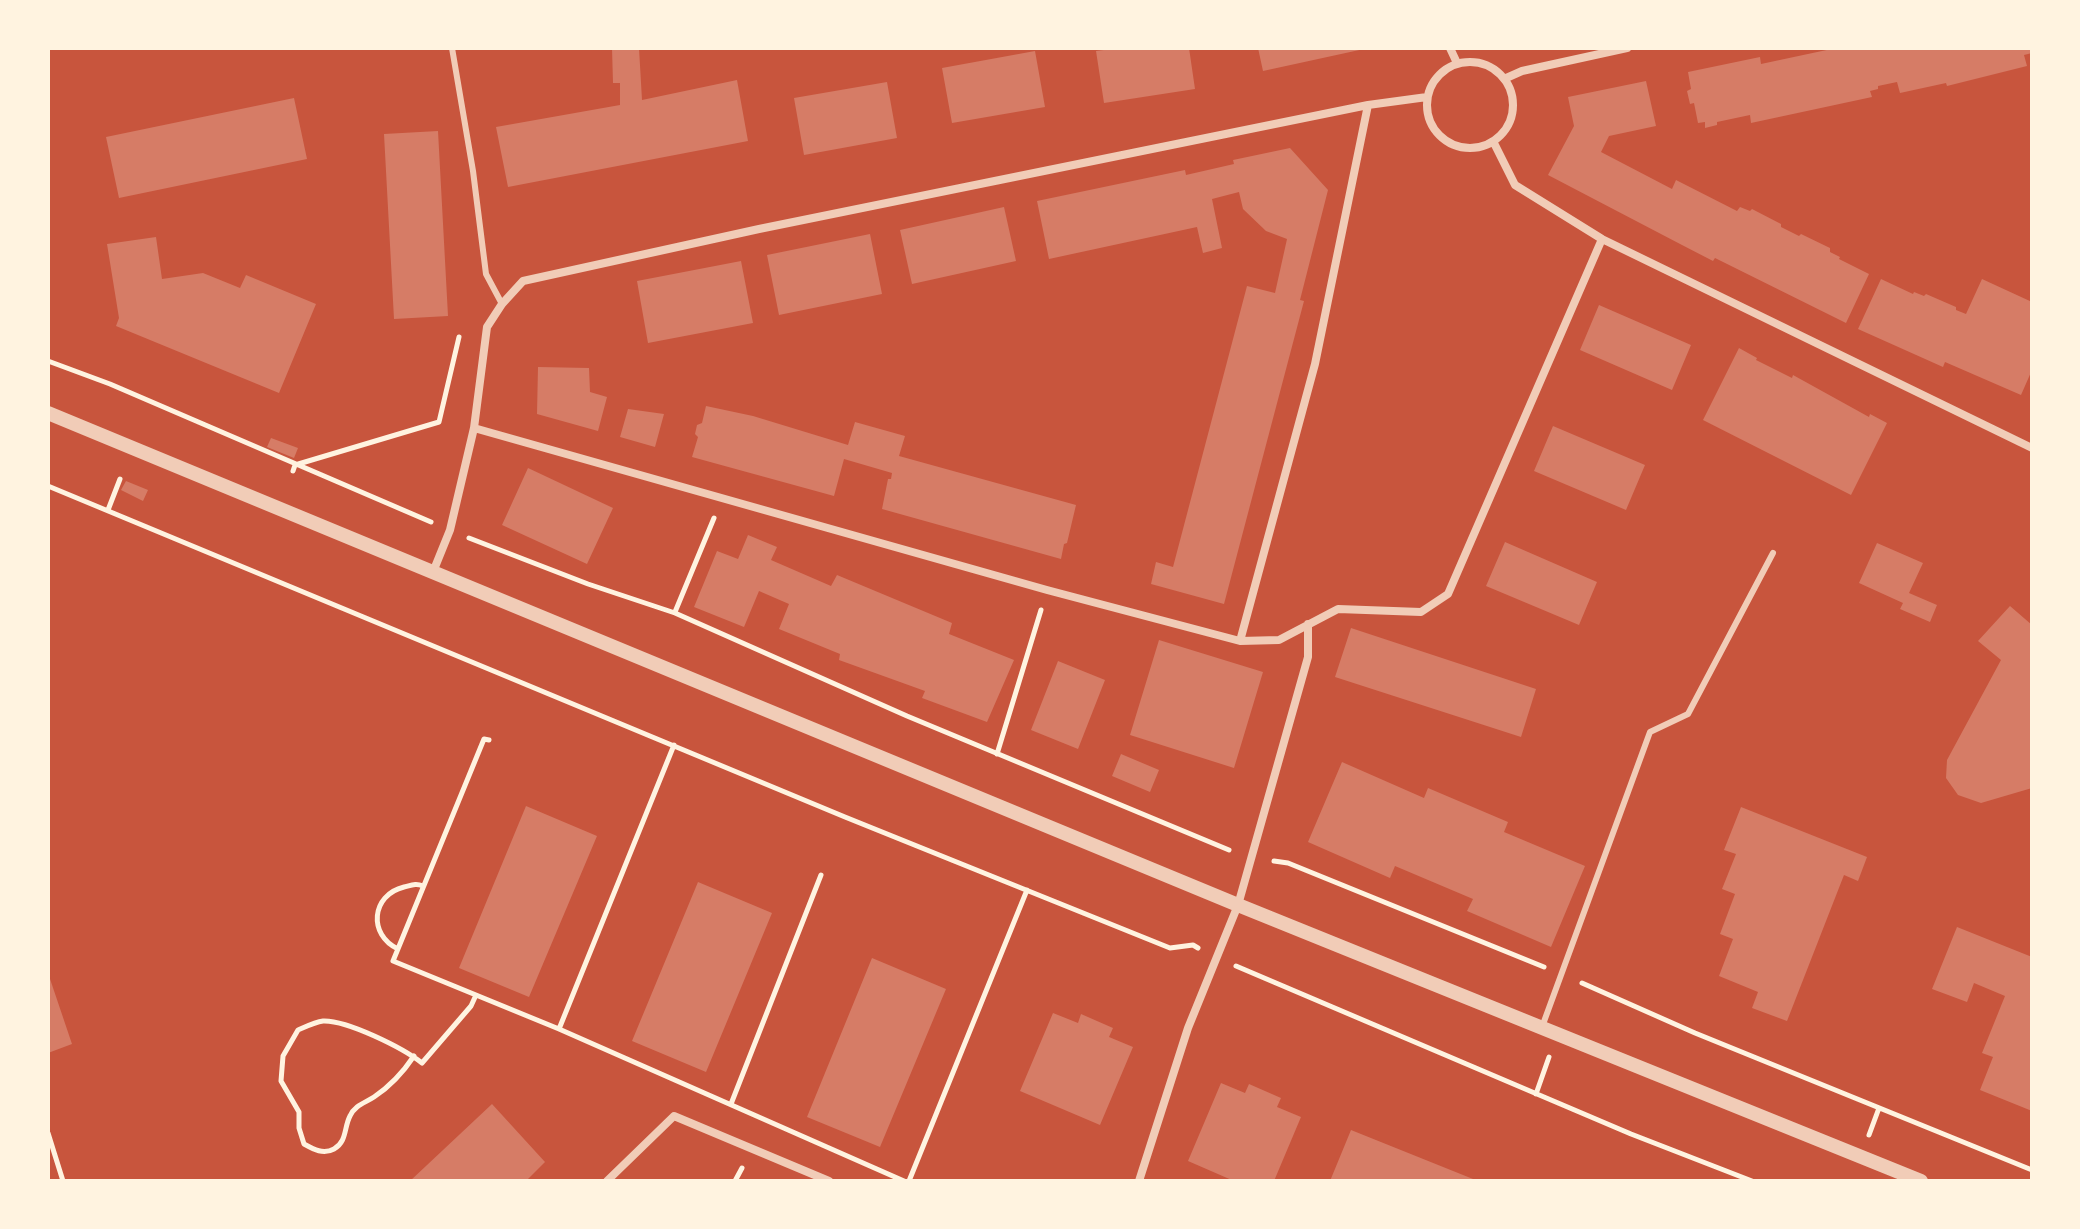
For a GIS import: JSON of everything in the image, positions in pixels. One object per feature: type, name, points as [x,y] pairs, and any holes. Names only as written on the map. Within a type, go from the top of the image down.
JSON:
[{"type":"street","points":[[1450,48],[1457,63]]},
{"type":"street","points":[[1504,79],[1522,71],[1627,48]]},
{"type":"street","points":[[1471,61],[1486,64],[1504,79],[1512,95],[1513,109],[1503,132],[1493,141],[1480,147],[1466,148],[1452,144],[1431,125],[1427,97],[1437,76],[1457,63],[1471,61]]},
{"type":"street","points":[[433,572],[450,530],[474,428],[487,327],[523,281],[759,229],[1368,105],[1427,97]]},
{"type":"street","points":[[1240,641],[1315,364],[1368,105]]},
{"type":"street","points":[[1493,141],[1515,185],[1602,239],[2032,448]]},
{"type":"street","points":[[474,428],[1047,590],[1240,641],[1279,640],[1338,609],[1421,612],[1448,594],[1602,239]]},
{"type":"street","points":[[48,413],[1238,905],[1921,1181]]},
{"type":"street","points":[[1139,1181],[1188,1028],[1238,905],[1308,657],[1308,624]]},
{"type":"street","points":[[607,1181],[674,1116],[829,1181]]},
{"type":"lane","points":[[452,48],[473,171],[486,274],[502,304]]},
{"type":"lane","points":[[1542,1027],[1650,732],[1688,714],[1773,553]]},
{"type":"path","points":[[294,468],[439,422],[460,332]]},
{"type":"path","points":[[48,361],[110,384],[294,468],[484,544]]},
{"type":"path","points":[[108,510],[120,479]]},
{"type":"path","points":[[48,486],[845,817],[1170,948],[1193,945],[1536,1094],[1752,1181]]},
{"type":"path","points":[[675,613],[722,498]]},
{"type":"path","points":[[997,754],[1047,590]]},
{"type":"path","points":[[489,740],[484,739],[393,961],[559,1029],[906,1181],[1027,890]]},
{"type":"path","points":[[559,1029],[674,745]]},
{"type":"path","points":[[731,1104],[821,875]]},
{"type":"path","points":[[398,949],[385,938],[377,920],[379,903],[392,890],[417,884],[423,886]]},
{"type":"path","points":[[414,1056],[406,1069],[350,1115],[344,1138],[334,1149],[319,1152],[304,1144],[299,1128],[299,1112],[281,1081],[283,1056],[298,1030],[322,1021],[354,1028],[414,1056],[422,1063],[471,1006],[476,995]]},
{"type":"path","points":[[1536,1094],[1557,1033]]},
{"type":"path","points":[[48,1133],[63,1181]]},
{"type":"building","points":[[612,48],[639,48],[642,100],[737,80],[748,141],[508,187],[496,127],[620,105],[620,83],[613,83]]},
{"type":"building","points":[[1189,48],[1195,89],[1104,103],[1096,51]]},
{"type":"building","points":[[1258,48],[1364,48],[1364,49],[1263,71]]},
{"type":"building","points":[[1836,48],[2032,48],[2032,53],[2024,55],[2027,66],[1947,86],[1946,83],[1900,93],[1897,82],[1878,86],[1878,89],[1870,91],[1872,97],[1751,123],[1750,115],[1717,122],[1717,125],[1705,128],[1705,122],[1698,123],[1694,103],[1690,104],[1687,91],[1691,89],[1688,72],[1760,57],[1761,64]]},
{"type":"building","points":[[1035,51],[1045,107],[952,123],[942,68]]},
{"type":"building","points":[[1646,81],[1656,126],[1609,136],[1601,152],[1672,189],[1676,180],[1737,211],[1740,207],[1752,209],[1799,236],[1801,234],[1830,248],[1830,252],[1839,259],[1869,274],[1846,323],[1715,258],[1713,261],[1548,175],[1574,126],[1568,97]]},
{"type":"building","points":[[887,82],[897,138],[804,155],[794,98]]},
{"type":"building","points":[[294,98],[307,159],[119,198],[106,137]]},
{"type":"building","points":[[438,131],[448,316],[394,319],[384,134]]},
{"type":"building","points":[[1290,148],[1328,190],[1300,300],[1304,301],[1224,604],[1151,584],[1156,562],[1173,567],[1247,286],[1275,293],[1287,239],[1266,231],[1243,209],[1239,192],[1212,199],[1222,248],[1203,253],[1197,227],[1049,259],[1037,201],[1185,170],[1186,175],[1234,164],[1233,160]]},
{"type":"building","points":[[1004,207],[1016,261],[912,284],[900,230]]},
{"type":"building","points":[[870,234],[882,294],[779,315],[767,255]]},
{"type":"building","points":[[156,237],[162,279],[203,273],[240,288],[246,275],[316,304],[279,393],[116,326],[119,318],[107,244]]},
{"type":"building","points":[[741,261],[753,323],[648,343],[637,281]]},
{"type":"building","points":[[1881,279],[1913,294],[1926,294],[1966,314],[1982,279],[2032,302],[2032,370],[2021,395],[1945,362],[1943,367],[1858,329]]},
{"type":"building","points":[[1599,305],[1691,345],[1672,390],[1580,350]]},
{"type":"building","points":[[1739,348],[1756,360],[1792,378],[1793,375],[1869,417],[1870,414],[1887,423],[1851,495],[1703,420]]},
{"type":"building","points":[[538,367],[589,368],[590,392],[607,397],[598,431],[537,414]]},
{"type":"building","points":[[706,406],[753,416],[848,445],[855,422],[905,436],[899,456],[1076,505],[1061,559],[882,509],[892,473],[844,459],[834,496],[692,457],[698,437],[695,434],[697,425],[702,423]]},
{"type":"building","points":[[628,409],[664,414],[655,447],[620,437]]},
{"type":"building","points":[[1553,426],[1645,465],[1626,510],[1534,471]]},
{"type":"building","points":[[271,438],[298,448],[294,458],[267,447]]},
{"type":"building","points":[[528,468],[613,508],[587,564],[502,525]]},
{"type":"building","points":[[126,481],[148,490],[143,501],[121,490]]},
{"type":"building","points":[[748,535],[777,547],[771,560],[831,586],[837,575],[952,623],[949,634],[1014,660],[987,722],[922,698],[925,691],[839,660],[840,654],[779,629],[789,604],[759,591],[744,627],[694,607],[717,551],[738,559]]},
{"type":"building","points":[[1505,542],[1597,582],[1579,625],[1486,586]]},
{"type":"building","points":[[1877,543],[1923,563],[1909,593],[1937,605],[1930,622],[1900,609],[1903,603],[1859,583]]},
{"type":"building","points":[[2010,606],[2032,625],[2032,788],[1981,803],[1958,795],[1946,778],[1947,760],[2001,660],[1978,641]]},
{"type":"building","points":[[1351,628],[1536,689],[1521,737],[1335,677]]},
{"type":"building","points":[[1159,640],[1263,672],[1234,768],[1130,735]]},
{"type":"building","points":[[1058,661],[1105,680],[1078,749],[1031,730]]},
{"type":"building","points":[[1121,754],[1159,770],[1150,792],[1112,776]]},
{"type":"building","points":[[1342,762],[1424,798],[1428,788],[1508,822],[1504,832],[1585,866],[1551,947],[1467,911],[1473,899],[1395,866],[1390,878],[1308,842]]},
{"type":"building","points":[[526,806],[597,836],[529,997],[459,968]]},
{"type":"building","points":[[1741,807],[1867,857],[1858,881],[1844,875],[1787,1021],[1752,1008],[1758,992],[1719,976],[1733,939],[1720,934],[1735,894],[1722,889],[1736,854],[1724,850]]},
{"type":"building","points":[[698,882],[772,913],[706,1072],[632,1041]]},
{"type":"building","points":[[1957,927],[2032,957],[2032,1111],[1980,1090],[1993,1057],[1982,1053],[2005,996],[1974,983],[1967,1002],[1932,989]]},
{"type":"building","points":[[872,958],[946,989],[880,1147],[807,1117]]},
{"type":"building","points":[[48,973],[72,1044],[48,1053]]},
{"type":"building","points":[[1053,1013],[1078,1023],[1081,1014],[1113,1028],[1109,1037],[1133,1047],[1100,1125],[1020,1091]]},
{"type":"building","points":[[1221,1083],[1245,1093],[1249,1084],[1281,1098],[1277,1107],[1301,1117],[1274,1181],[1234,1181],[1188,1161]]},
{"type":"building","points":[[492,1104],[545,1162],[526,1181],[410,1181]]},
{"type":"building","points":[[1351,1130],[1478,1181],[1330,1181]]}]
